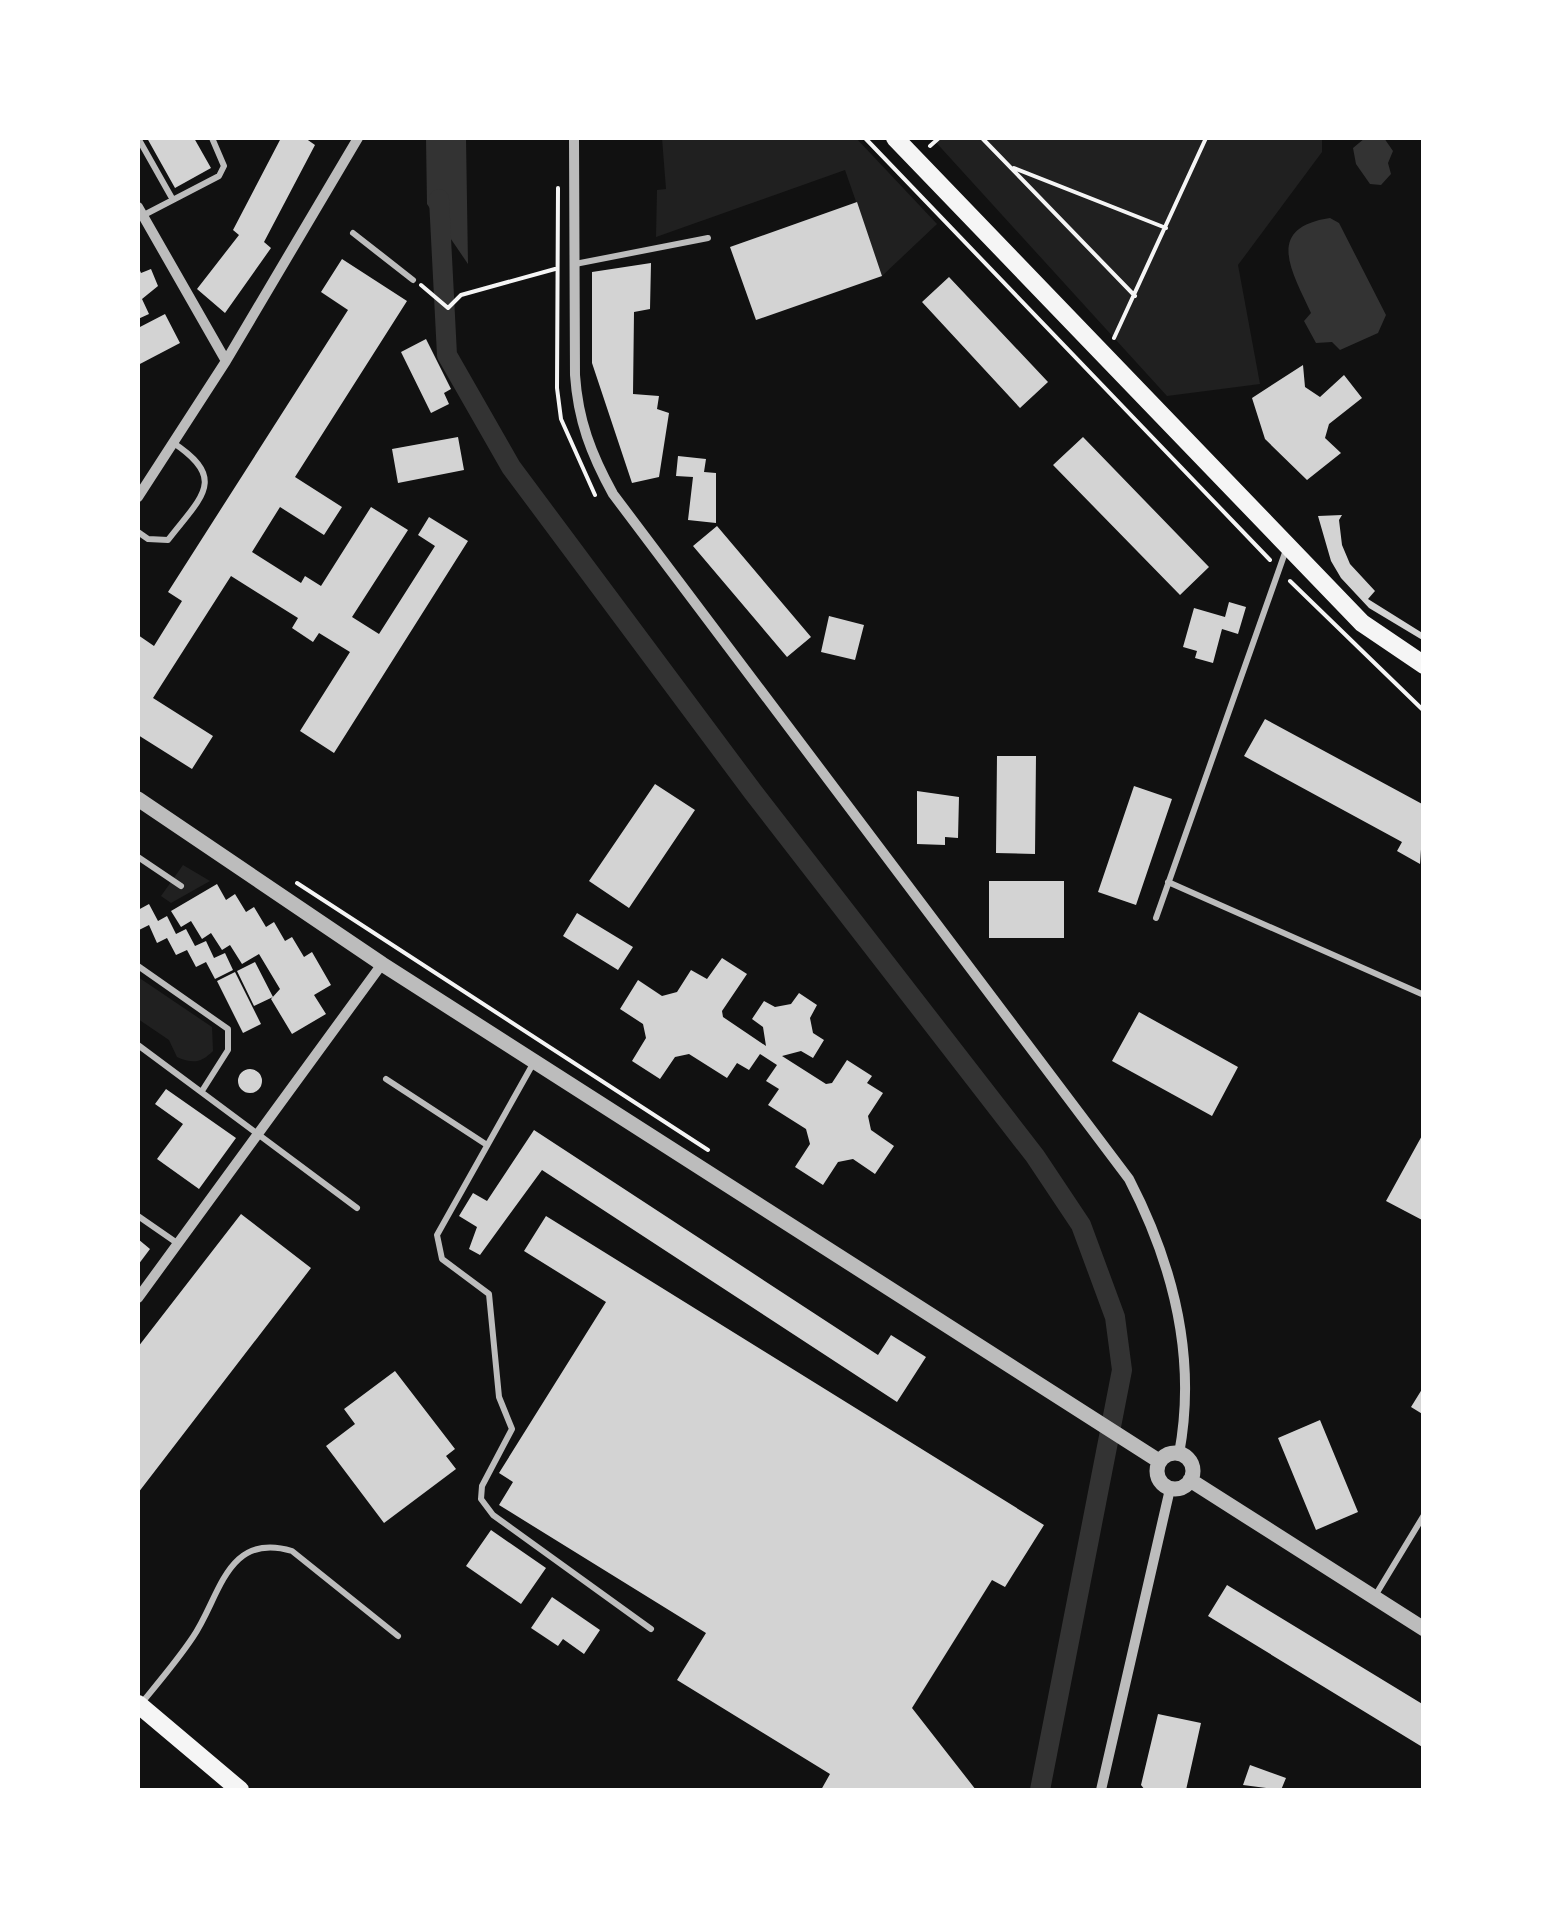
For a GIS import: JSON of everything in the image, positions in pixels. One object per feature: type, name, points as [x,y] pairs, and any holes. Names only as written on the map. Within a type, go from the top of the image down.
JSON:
[{"type":"main road","points":[[895,138],[1362,623],[1424,666]]},
{"type":"main road","points":[[138,1705],[240,1790]]},
{"type":"street","points":[[138,497],[226,361],[358,138]]},
{"type":"street","points":[[574,138],[577,408],[590,450],[613,494],[1129,1179],[1154,1226],[1174,1295],[1188,1403],[1179,1454]]},
{"type":"street","points":[[140,212],[226,361]]},
{"type":"street","points":[[138,800],[382,964],[1159,1461]]},
{"type":"street","points":[[138,1298],[382,964]]},
{"type":"street","points":[[1159,1461],[1179,1454]]},
{"type":"street","points":[[1159,1461],[1159,1480],[1170,1488],[1182,1488],[1190,1480],[1191,1462],[1179,1454]]},
{"type":"street","points":[[1190,1480],[1424,1629]]},
{"type":"street","points":[[1101,1790],[1170,1488]]},
{"type":"lane","points":[[138,138],[173,200]]},
{"type":"lane","points":[[140,212],[219,176],[224,166],[212,138]]},
{"type":"lane","points":[[354,233],[412,280]]},
{"type":"lane","points":[[574,264],[708,238]]},
{"type":"lane","points":[[138,532],[148,539],[168,540],[204,489],[205,474],[198,459],[172,442]]},
{"type":"lane","points":[[1156,918],[1277,568],[1288,546]]},
{"type":"lane","points":[[138,857],[181,886]]},
{"type":"lane","points":[[1168,882],[1424,995]]},
{"type":"lane","points":[[138,966],[228,1030],[228,1050],[202,1090]]},
{"type":"lane","points":[[138,1045],[357,1208]]},
{"type":"lane","points":[[535,1061],[436,1243],[442,1259],[488,1294],[493,1310],[499,1397],[512,1428],[482,1486],[483,1504],[650,1628]]},
{"type":"lane","points":[[386,1079],[487,1145]]},
{"type":"lane","points":[[138,1216],[177,1243]]},
{"type":"lane","points":[[1374,1597],[1424,1515]]},
{"type":"lane","points":[[138,1705],[195,1634],[220,1580],[256,1548],[274,1546],[292,1551],[398,1636]]},
{"type":"path","points":[[864,138],[1277,568],[1424,711]]},
{"type":"path","points":[[982,138],[1136,296]]},
{"type":"path","points":[[1105,356],[1206,138]]},
{"type":"path","points":[[1010,166],[1166,228]]},
{"type":"path","points":[[430,290],[448,308],[462,295],[574,264]]},
{"type":"path","points":[[287,877],[718,1156]]},
{"type":"shaded area","points":[[426,138],[466,138],[468,264],[427,204]]},
{"type":"shaded area","points":[[662,138],[856,138],[937,224],[882,276],[845,170],[656,237],[657,190],[666,189]]},
{"type":"shaded area","points":[[932,138],[1322,138],[1322,152],[1238,265],[1260,384],[1167,396]]},
{"type":"shaded area","points":[[1365,138],[1384,138],[1393,151],[1388,163],[1391,174],[1381,185],[1370,184],[1356,164],[1353,148]]},
{"type":"shaded area","points":[[1330,218],[1339,223],[1386,315],[1378,333],[1340,350],[1332,342],[1316,343],[1304,321],[1311,313],[1291,268],[1289,254],[1296,231]]},
{"type":"shaded area","points":[[183,865],[210,881],[171,903],[161,896]]},
{"type":"shaded area","points":[[138,977],[212,1027],[213,1051],[196,1061],[177,1057],[169,1040],[138,1019]]},
{"type":"building","points":[[147,138],[194,138],[211,168],[175,188]]},
{"type":"building","points":[[281,138],[305,138],[315,145],[264,242],[271,248],[225,313],[197,289],[239,235],[233,230]]},
{"type":"building","points":[[857,202],[882,276],[756,320],[730,247]]},
{"type":"building","points":[[342,259],[407,301],[295,477],[342,507],[324,535],[280,507],[252,552],[301,583],[305,576],[321,586],[371,507],[408,530],[352,617],[379,634],[435,546],[418,535],[429,517],[468,541],[334,753],[300,731],[350,652],[319,633],[313,642],[292,628],[298,618],[231,576],[153,698],[213,736],[192,769],[138,735],[138,635],[154,646],[182,601],[168,592],[348,310],[321,292]]},
{"type":"building","points":[[651,263],[650,309],[634,312],[633,394],[659,396],[657,409],[669,413],[659,477],[632,483],[592,363],[592,272]]},
{"type":"building","points":[[138,266],[141,273],[151,269],[158,286],[142,299],[149,314],[138,319]]},
{"type":"building","points":[[949,277],[1048,382],[1020,408],[922,302]]},
{"type":"building","points":[[165,314],[180,343],[138,365],[138,328]]},
{"type":"building","points":[[426,339],[451,389],[444,393],[449,404],[431,413],[401,352]]},
{"type":"building","points":[[1303,365],[1305,387],[1320,397],[1344,375],[1362,398],[1329,424],[1325,438],[1341,453],[1307,480],[1265,439],[1252,398]]},
{"type":"building","points":[[458,437],[464,470],[398,483],[392,449]]},
{"type":"building","points":[[1083,437],[1209,567],[1180,595],[1053,465]]},
{"type":"building","points":[[678,456],[706,459],[704,472],[716,473],[716,523],[688,520],[693,477],[676,476]]},
{"type":"building","points":[[1342,515],[1342,545],[1350,564],[1375,591],[1368,599],[1424,634],[1424,641],[1369,608],[1341,578],[1331,561],[1318,516]]},
{"type":"building","points":[[717,526],[811,637],[787,657],[693,546]]},
{"type":"building","points":[[1229,602],[1246,607],[1238,634],[1222,629],[1213,663],[1195,658],[1197,651],[1183,647],[1194,608],[1225,617]]},
{"type":"building","points":[[829,616],[864,625],[855,660],[821,652]]},
{"type":"building","points":[[1265,719],[1424,805],[1420,864],[1397,851],[1402,842],[1244,756]]},
{"type":"building","points":[[997,756],[1036,756],[1035,854],[996,853]]},
{"type":"building","points":[[655,784],[695,810],[629,908],[589,881]]},
{"type":"building","points":[[1134,786],[1172,799],[1136,905],[1098,892]]},
{"type":"building","points":[[917,791],[959,797],[958,838],[945,837],[945,845],[917,844]]},
{"type":"building","points":[[989,881],[1064,881],[1064,938],[989,938]]},
{"type":"building","points":[[217,884],[226,900],[235,894],[246,912],[254,907],[266,927],[274,922],[285,941],[292,937],[304,957],[312,952],[331,985],[314,995],[326,1014],[292,1034],[271,999],[280,989],[259,954],[242,964],[230,945],[222,950],[211,933],[202,939],[191,921],[181,927],[171,911]]},
{"type":"building","points":[[149,904],[158,921],[167,916],[176,934],[186,929],[195,946],[206,941],[214,958],[225,953],[233,970],[215,979],[206,962],[196,967],[187,950],[176,955],[167,938],[157,943],[149,925],[139,930],[138,910]]},
{"type":"building","points":[[577,913],[633,947],[618,970],[563,936]]},
{"type":"building","points":[[722,958],[747,974],[722,1011],[723,1017],[766,1046],[763,1027],[752,1019],[764,1001],[775,1007],[791,1004],[799,993],[817,1005],[810,1018],[813,1033],[824,1040],[813,1058],[801,1051],[782,1056],[826,1084],[832,1083],[847,1060],[872,1076],[867,1083],[883,1093],[868,1116],[871,1130],[894,1146],[875,1174],[853,1159],[838,1162],[823,1185],[795,1167],[810,1144],[806,1129],[768,1105],[779,1089],[766,1081],[777,1065],[760,1054],[749,1070],[737,1063],[727,1078],[689,1054],[675,1057],[660,1079],[632,1061],[646,1038],[643,1024],[620,1009],[638,980],[662,996],[677,992],[691,970],[707,979]]},
{"type":"building","points":[[255,962],[273,997],[254,1006],[237,971]]},
{"type":"building","points":[[235,972],[261,1024],[243,1033],[217,981]]},
{"type":"building","points":[[1139,1012],[1238,1067],[1212,1116],[1112,1061]]},
{"type":"building","points":[[250,1069],[259,1072],[259,1090],[250,1093],[241,1090],[238,1081],[241,1072]]},
{"type":"building","points":[[166,1089],[236,1138],[199,1189],[157,1159],[183,1124],[155,1104]]},
{"type":"building","points":[[534,1130],[878,1355],[891,1335],[926,1357],[897,1402],[542,1170],[480,1255],[469,1249],[477,1227],[459,1216],[473,1193],[487,1201]]},
{"type":"building","points":[[1424,1132],[1424,1221],[1386,1201]]},
{"type":"building","points":[[241,1214],[311,1268],[138,1493],[138,1347]]},
{"type":"building","points":[[546,1216],[1044,1525],[1005,1587],[992,1580],[912,1708],[976,1790],[821,1790],[830,1774],[677,1680],[706,1633],[499,1505],[513,1482],[499,1473],[606,1302],[524,1251]]},
{"type":"building","points":[[138,1239],[150,1249],[138,1265]]},
{"type":"building","points":[[395,1371],[455,1449],[446,1456],[456,1469],[384,1523],[326,1446],[355,1424],[344,1409]]},
{"type":"building","points":[[1424,1386],[1424,1415],[1411,1407]]},
{"type":"building","points":[[1320,1420],[1358,1512],[1316,1530],[1278,1438]]},
{"type":"building","points":[[491,1530],[546,1568],[521,1604],[466,1566]]},
{"type":"building","points":[[1227,1585],[1424,1705],[1424,1748],[1208,1616]]},
{"type":"building","points":[[552,1597],[600,1630],[584,1654],[563,1639],[558,1646],[531,1628]]},
{"type":"building","points":[[1158,1714],[1201,1723],[1186,1790],[1145,1790],[1141,1785]]},
{"type":"building","points":[[1250,1765],[1286,1778],[1281,1790],[1243,1785]]},
{"type":"waterway","points":[[439,199],[447,355],[511,467],[753,792],[1035,1156],[1081,1225],[1115,1317],[1122,1370],[1040,1790]]}]
